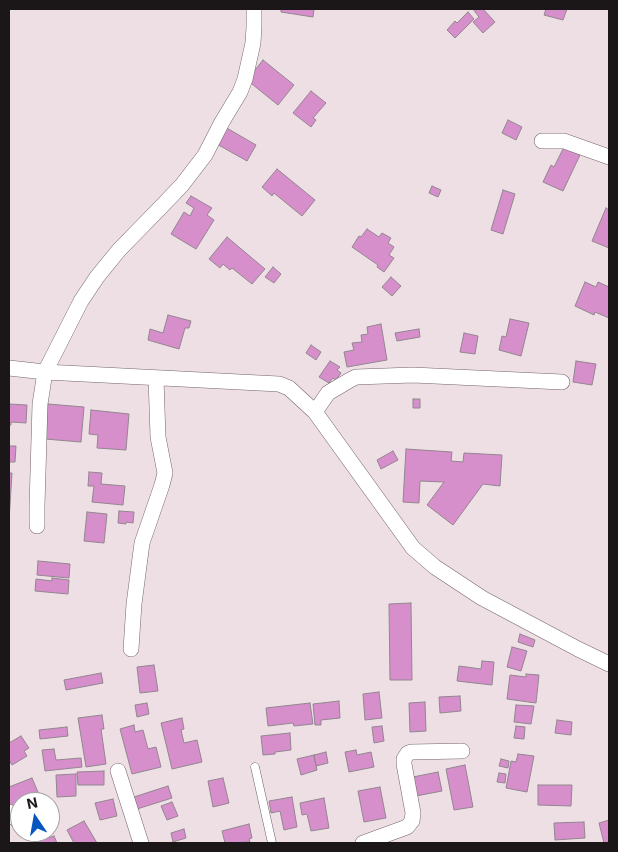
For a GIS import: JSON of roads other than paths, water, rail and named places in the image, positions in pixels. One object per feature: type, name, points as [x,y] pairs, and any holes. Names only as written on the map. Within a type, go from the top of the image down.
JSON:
[{"type":"street","points":[[37,526],[40,404],[45,372],[80,301],[97,277],[119,250],[182,185],[205,155],[240,92],[245,79],[253,43],[254,9]]},
{"type":"street","points":[[542,141],[564,141],[609,156]]},
{"type":"street","points":[[9,368],[45,372],[279,384],[290,388],[315,412],[413,548],[435,567],[482,598],[609,664]]},
{"type":"street","points":[[315,412],[328,393],[356,377],[413,375],[562,382]]},
{"type":"street","points":[[131,649],[134,604],[142,543],[165,473],[158,437],[156,378]]},
{"type":"street","points":[[362,843],[407,827],[412,821],[414,813],[404,764],[404,759],[408,753],[462,751]]},
{"type":"street","points":[[118,771],[141,843]]},
{"type":"lane","points":[[255,767],[272,843]]}]
